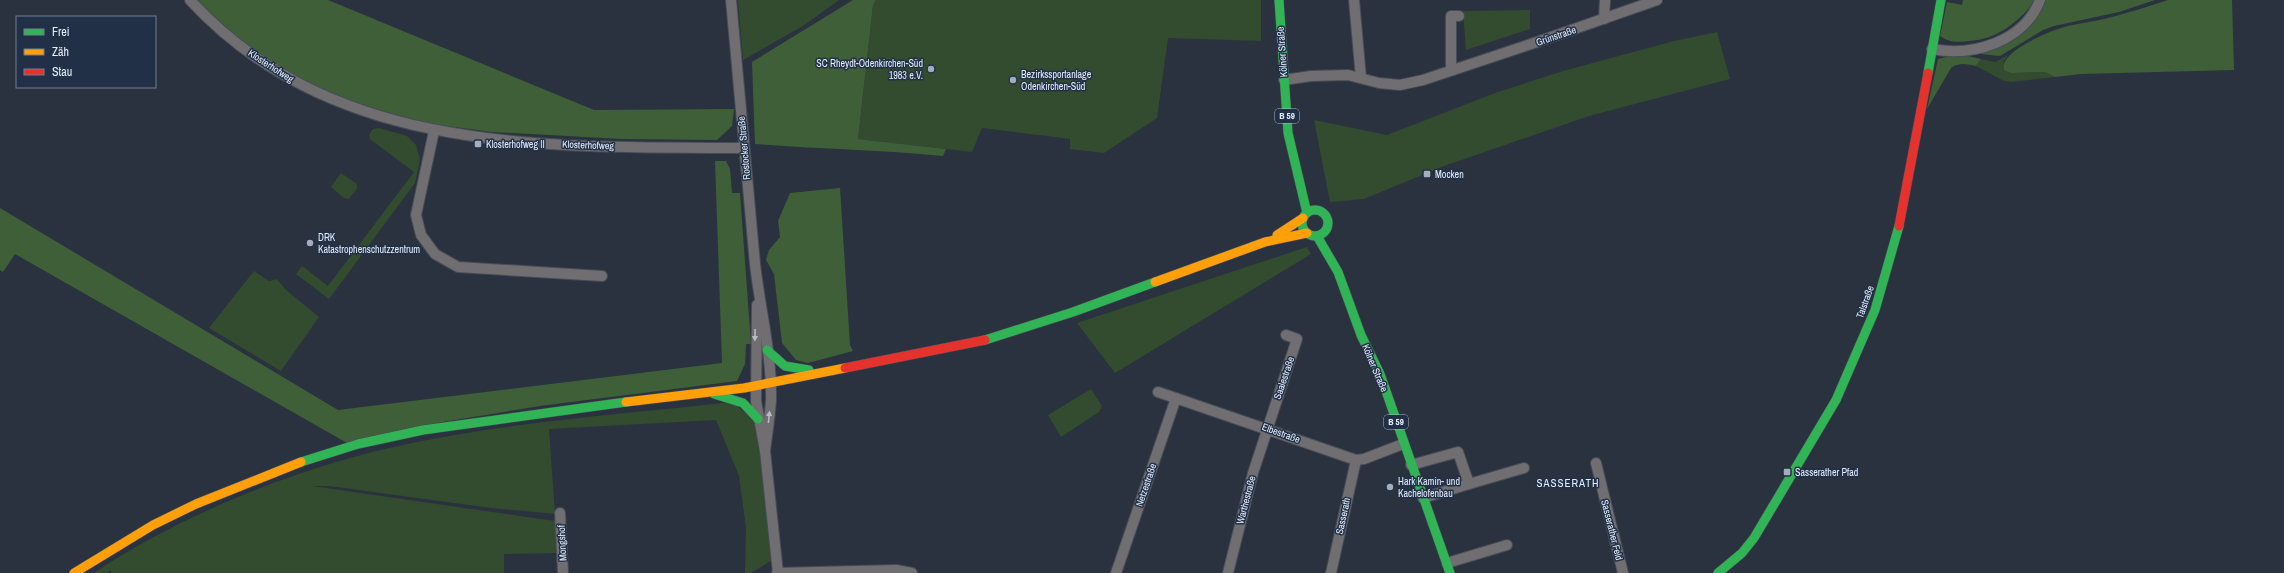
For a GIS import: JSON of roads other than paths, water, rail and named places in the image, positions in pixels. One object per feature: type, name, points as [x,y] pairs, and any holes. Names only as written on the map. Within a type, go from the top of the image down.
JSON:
[{"type":"main road","name":"Kölner Straße","points":[[1279,0],[1284,80],[1291,152],[1305,215],[1302,226],[1307,233]]},
{"type":"main road","name":"Talstraße","points":[[1718,573],[1742,553],[1764,522],[1836,400],[1864,338],[1885,280],[1900,222],[1941,0]]},
{"type":"main road","name":"Kölner Straße","points":[[1291,152],[1319,211],[1326,218],[1326,230],[1333,246],[1338,272],[1361,335],[1380,374],[1403,444],[1450,573]]},
{"type":"main road","points":[[1265,242],[1305,215],[1319,211]]},
{"type":"main road","points":[[74,573],[153,525],[196,504],[293,464],[358,444],[423,430],[508,417],[754,386],[977,342],[1073,312],[1265,242],[1307,233],[1317,236],[1326,230]]},
{"type":"main road","name":"Kölner Straße","points":[[1317,236],[1338,272]]},
{"type":"main road","points":[[767,350],[776,361],[790,370],[869,364]]},
{"type":"main road","points":[[710,392],[743,403],[758,419]]},
{"type":"street","name":"Klosterhofweg","points":[[190,0],[203,14],[241,47],[280,74],[326,98],[375,115],[434,130],[528,143],[653,148],[744,148]]},
{"type":"street","name":"Rostocker Straße","points":[[731,0],[758,296],[754,386],[758,419],[766,451]]},
{"type":"street","points":[[1354,0],[1360,78]]},
{"type":"street","points":[[1604,19],[1605,0]]},
{"type":"street","name":"Grünstraße","points":[[1284,80],[1311,76],[1348,75],[1400,85],[1453,70],[1657,0]]},
{"type":"street","points":[[1932,49],[1947,52],[1975,50],[1997,43],[2025,21],[2040,0]]},
{"type":"street","points":[[1453,70],[1451,65],[1451,16],[1459,16]]},
{"type":"street","points":[[434,130],[416,215],[421,235],[435,254],[458,267],[602,276]]},
{"type":"street","name":"Rostocker Straße","points":[[758,296],[764,321],[771,401],[766,451]]},
{"type":"street","name":"Saalestraße","points":[[1267,428],[1297,339],[1286,335]]},
{"type":"street","name":"Elbestraße","points":[[1158,392],[1267,428],[1356,460]]},
{"type":"street","name":"Netzestraße","points":[[1116,573],[1176,398]]},
{"type":"street","name":"Warthestraße","points":[[1228,573],[1242,512],[1267,428]]},
{"type":"street","points":[[1356,460],[1364,459],[1403,444]]},
{"type":"street","points":[[766,451],[778,573],[896,570],[912,573]]},
{"type":"street","points":[[1411,465],[1458,452],[1468,484]]},
{"type":"street","name":"Sasserath","points":[[1331,573],[1356,460]]},
{"type":"street","name":"Sasserather Feld","points":[[1596,463],[1623,573]]},
{"type":"street","points":[[1423,498],[1524,468]]},
{"type":"street","name":"Mongshof","points":[[560,513],[563,573]]},
{"type":"street","points":[[1447,563],[1507,545]]},
{"type":"place","name":"SC Rheydt-Odenkirchen-Süd 1983 e.V.","points":[[931,69]]},
{"type":"place","name":"Bezirkssportanlage Odenkirchen-Süd","points":[[1013,80]]},
{"type":"place","name":"Klosterhofweg II","points":[[478,144]]},
{"type":"place","name":"Mocken","points":[[1427,174]]},
{"type":"place","name":"DRK Katastrophenschutzzentrum","points":[[310,243]]},
{"type":"place","name":"Sasserather Pfad","points":[[1787,472]]},
{"type":"place","name":"Hark Kamin- und Kachelofenbau","points":[[1390,487]]},
{"type":"district","name":"SASSERATH","points":[[1568,483]]}]
